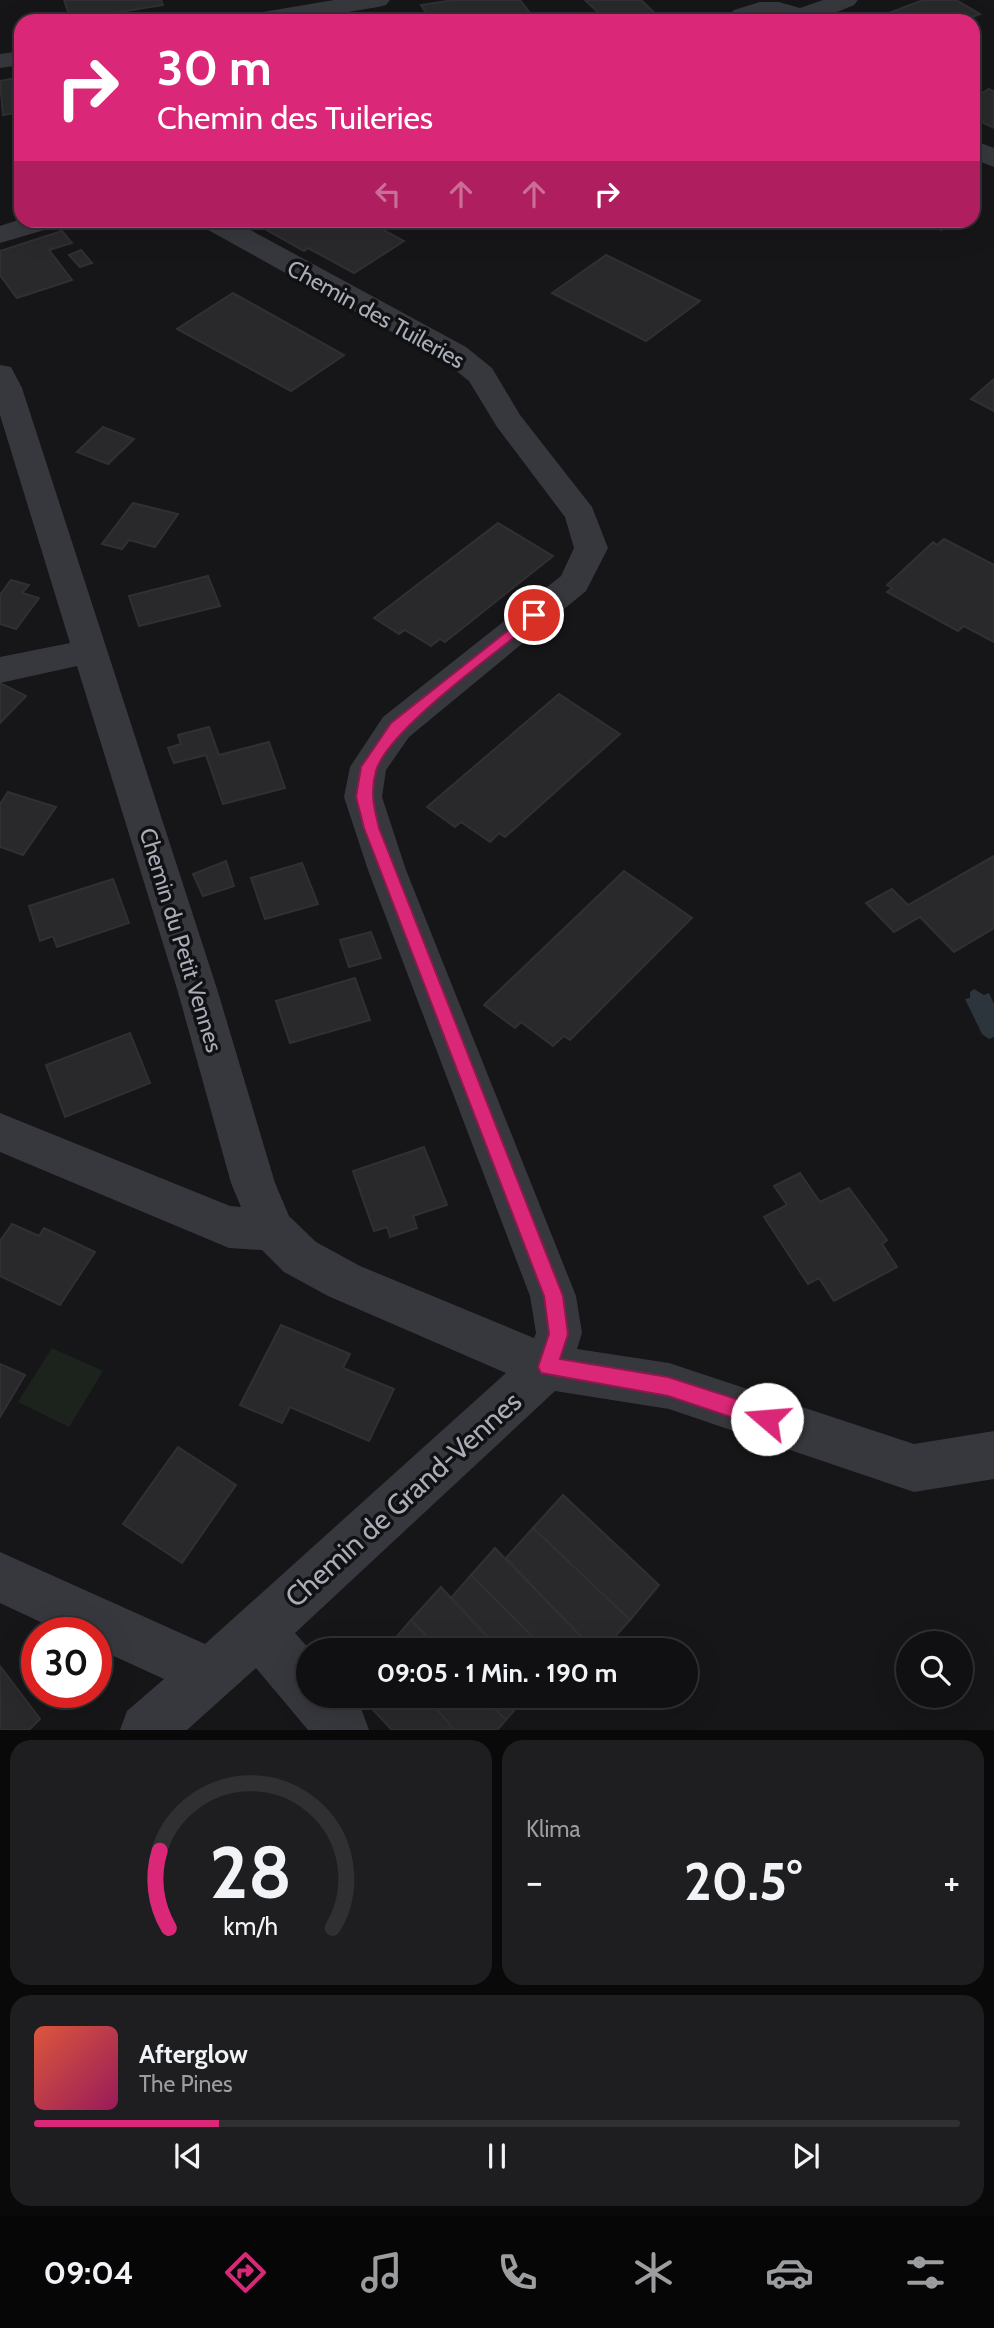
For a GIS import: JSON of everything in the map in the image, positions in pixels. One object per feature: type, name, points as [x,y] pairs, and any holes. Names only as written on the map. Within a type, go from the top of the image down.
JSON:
[{"type":"street","points":[[293,14],[378,0]]},
{"type":"street","points":[[814,14],[846,0]]},
{"type":"street","points":[[736,12],[768,9],[785,14]]},
{"type":"street","points":[[0,235],[22,228]]},
{"type":"street","name":"Chemin des Tuileries","points":[[226,228],[455,354],[481,375],[508,420],[580,515],[591,548],[574,583],[396,727],[369,767],[363,797],[387,870],[553,1296],[559,1334],[547,1367]]},
{"type":"street","name":"Chemin du Petit Vennes","points":[[0,374],[7,388],[198,992],[253,1183],[272,1230],[300,1257],[344,1281],[547,1367]]},
{"type":"street","points":[[0,670],[90,651]]},
{"type":"street","points":[[0,1132],[229,1227],[272,1230]]},
{"type":"street","points":[[547,1367],[668,1386],[914,1468],[994,1455]]},
{"type":"street","name":"Chemin de Grand-Vennes","points":[[146,1730],[259,1631],[547,1367]]},
{"type":"street","points":[[0,1577],[209,1673]]},
{"type":"street","points":[[259,1631],[296,1674]]},
{"type":"street","points":[[324,1708],[343,1730]]},
{"type":"shaded area","points":[[974,989],[984,995],[989,993],[994,1004],[994,1037],[989,1039],[982,1034],[965,999],[970,998],[970,992]]},
{"type":"shaded area","points":[[52,1348],[103,1371],[69,1427],[18,1402]]},
{"type":"building","points":[[64,0],[161,0],[163,5],[108,14],[69,14]]},
{"type":"building","points":[[454,0],[520,0],[530,13],[427,14],[421,5]]},
{"type":"building","points":[[585,0],[641,0],[656,14],[600,14]]},
{"type":"building","points":[[923,0],[956,0],[980,14],[886,14]]},
{"type":"building","points":[[14,78],[14,113],[3,115],[0,81]]},
{"type":"building","points":[[989,89],[994,92],[994,128],[980,121],[980,94]]},
{"type":"building","points":[[263,228],[380,228],[404,241],[354,273],[308,248],[304,251]]},
{"type":"building","points":[[62,231],[72,243],[49,250],[72,280],[17,298],[0,275],[0,251]]},
{"type":"building","points":[[81,250],[92,263],[80,267],[69,255]]},
{"type":"building","points":[[606,255],[700,301],[646,341],[552,293]]},
{"type":"building","points":[[233,293],[344,355],[291,391],[177,329]]},
{"type":"building","points":[[994,379],[994,411],[971,399]]},
{"type":"building","points":[[103,427],[134,439],[108,464],[77,452]]},
{"type":"building","points":[[133,503],[178,514],[155,547],[129,540],[122,549],[102,544]]},
{"type":"building","points":[[498,523],[553,556],[445,642],[440,639],[431,646],[405,630],[399,634],[374,618]]},
{"type":"building","points":[[944,539],[994,565],[994,642],[964,626],[958,631],[887,592],[892,588],[887,585],[933,542],[937,545]]},
{"type":"building","points":[[208,576],[220,606],[139,626],[129,596]]},
{"type":"building","points":[[11,580],[29,585],[22,593],[39,598],[16,629],[0,624],[0,595]]},
{"type":"building","points":[[0,683],[26,696],[0,723]]},
{"type":"building","points":[[559,694],[620,734],[505,837],[499,833],[490,842],[461,822],[455,827],[427,807]]},
{"type":"building","points":[[209,727],[219,755],[269,742],[285,788],[223,804],[206,755],[174,763],[168,748],[181,744],[178,735]]},
{"type":"building","points":[[8,792],[56,807],[23,855],[0,847],[0,804]]},
{"type":"building","points":[[994,856],[994,928],[954,952],[920,917],[894,932],[866,903],[892,889],[908,905]]},
{"type":"building","points":[[226,861],[234,886],[203,896],[193,874]]},
{"type":"building","points":[[302,863],[318,904],[265,919],[251,878]]},
{"type":"building","points":[[624,871],[692,918],[570,1040],[564,1036],[553,1046],[521,1022],[515,1028],[484,1005]]},
{"type":"building","points":[[113,879],[129,923],[57,947],[53,936],[40,941],[29,906]]},
{"type":"building","points":[[371,932],[381,958],[349,967],[340,940]]},
{"type":"building","points":[[355,978],[370,1020],[290,1043],[276,1001]]},
{"type":"building","points":[[130,1033],[150,1083],[65,1117],[46,1065]]},
{"type":"building","points":[[424,1147],[447,1205],[413,1216],[417,1228],[390,1237],[387,1227],[374,1231],[353,1171]]},
{"type":"building","points":[[800,1173],[820,1202],[849,1188],[887,1240],[882,1244],[897,1267],[834,1301],[819,1278],[808,1284],[764,1217],[787,1205],[774,1186]]},
{"type":"building","points":[[12,1224],[39,1236],[44,1228],[95,1252],[60,1305],[0,1276],[0,1241]]},
{"type":"building","points":[[281,1325],[350,1354],[343,1368],[394,1389],[369,1441],[290,1407],[282,1423],[240,1405]]},
{"type":"building","points":[[0,1364],[25,1375],[0,1417]]},
{"type":"building","points":[[178,1447],[236,1485],[182,1563],[123,1524]]},
{"type":"building","points":[[563,1495],[659,1585],[630,1620],[533,1528]]},
{"type":"building","points":[[533,1528],[630,1620],[614,1638],[583,1638],[506,1558]]},
{"type":"building","points":[[495,1548],[582,1638],[534,1638],[471,1575]]},
{"type":"building","points":[[471,1575],[534,1638],[489,1638],[451,1598]]},
{"type":"building","points":[[441,1587],[489,1638],[428,1638],[411,1620]]},
{"type":"building","points":[[411,1620],[428,1638],[395,1638]]},
{"type":"building","points":[[0,1666],[21,1694],[21,1708],[32,1708],[40,1719],[29,1730],[0,1730]]},
{"type":"building","points":[[371,1708],[436,1708],[455,1730],[392,1730]]},
{"type":"building","points":[[436,1708],[494,1708],[506,1720],[497,1730],[455,1730]]},
{"type":"building","points":[[494,1708],[516,1708],[506,1720]]},
{"type":"route","points":[[534,615],[396,727],[369,767],[363,797],[371,828],[553,1296],[559,1334],[547,1367],[668,1386],[767,1419]]}]
